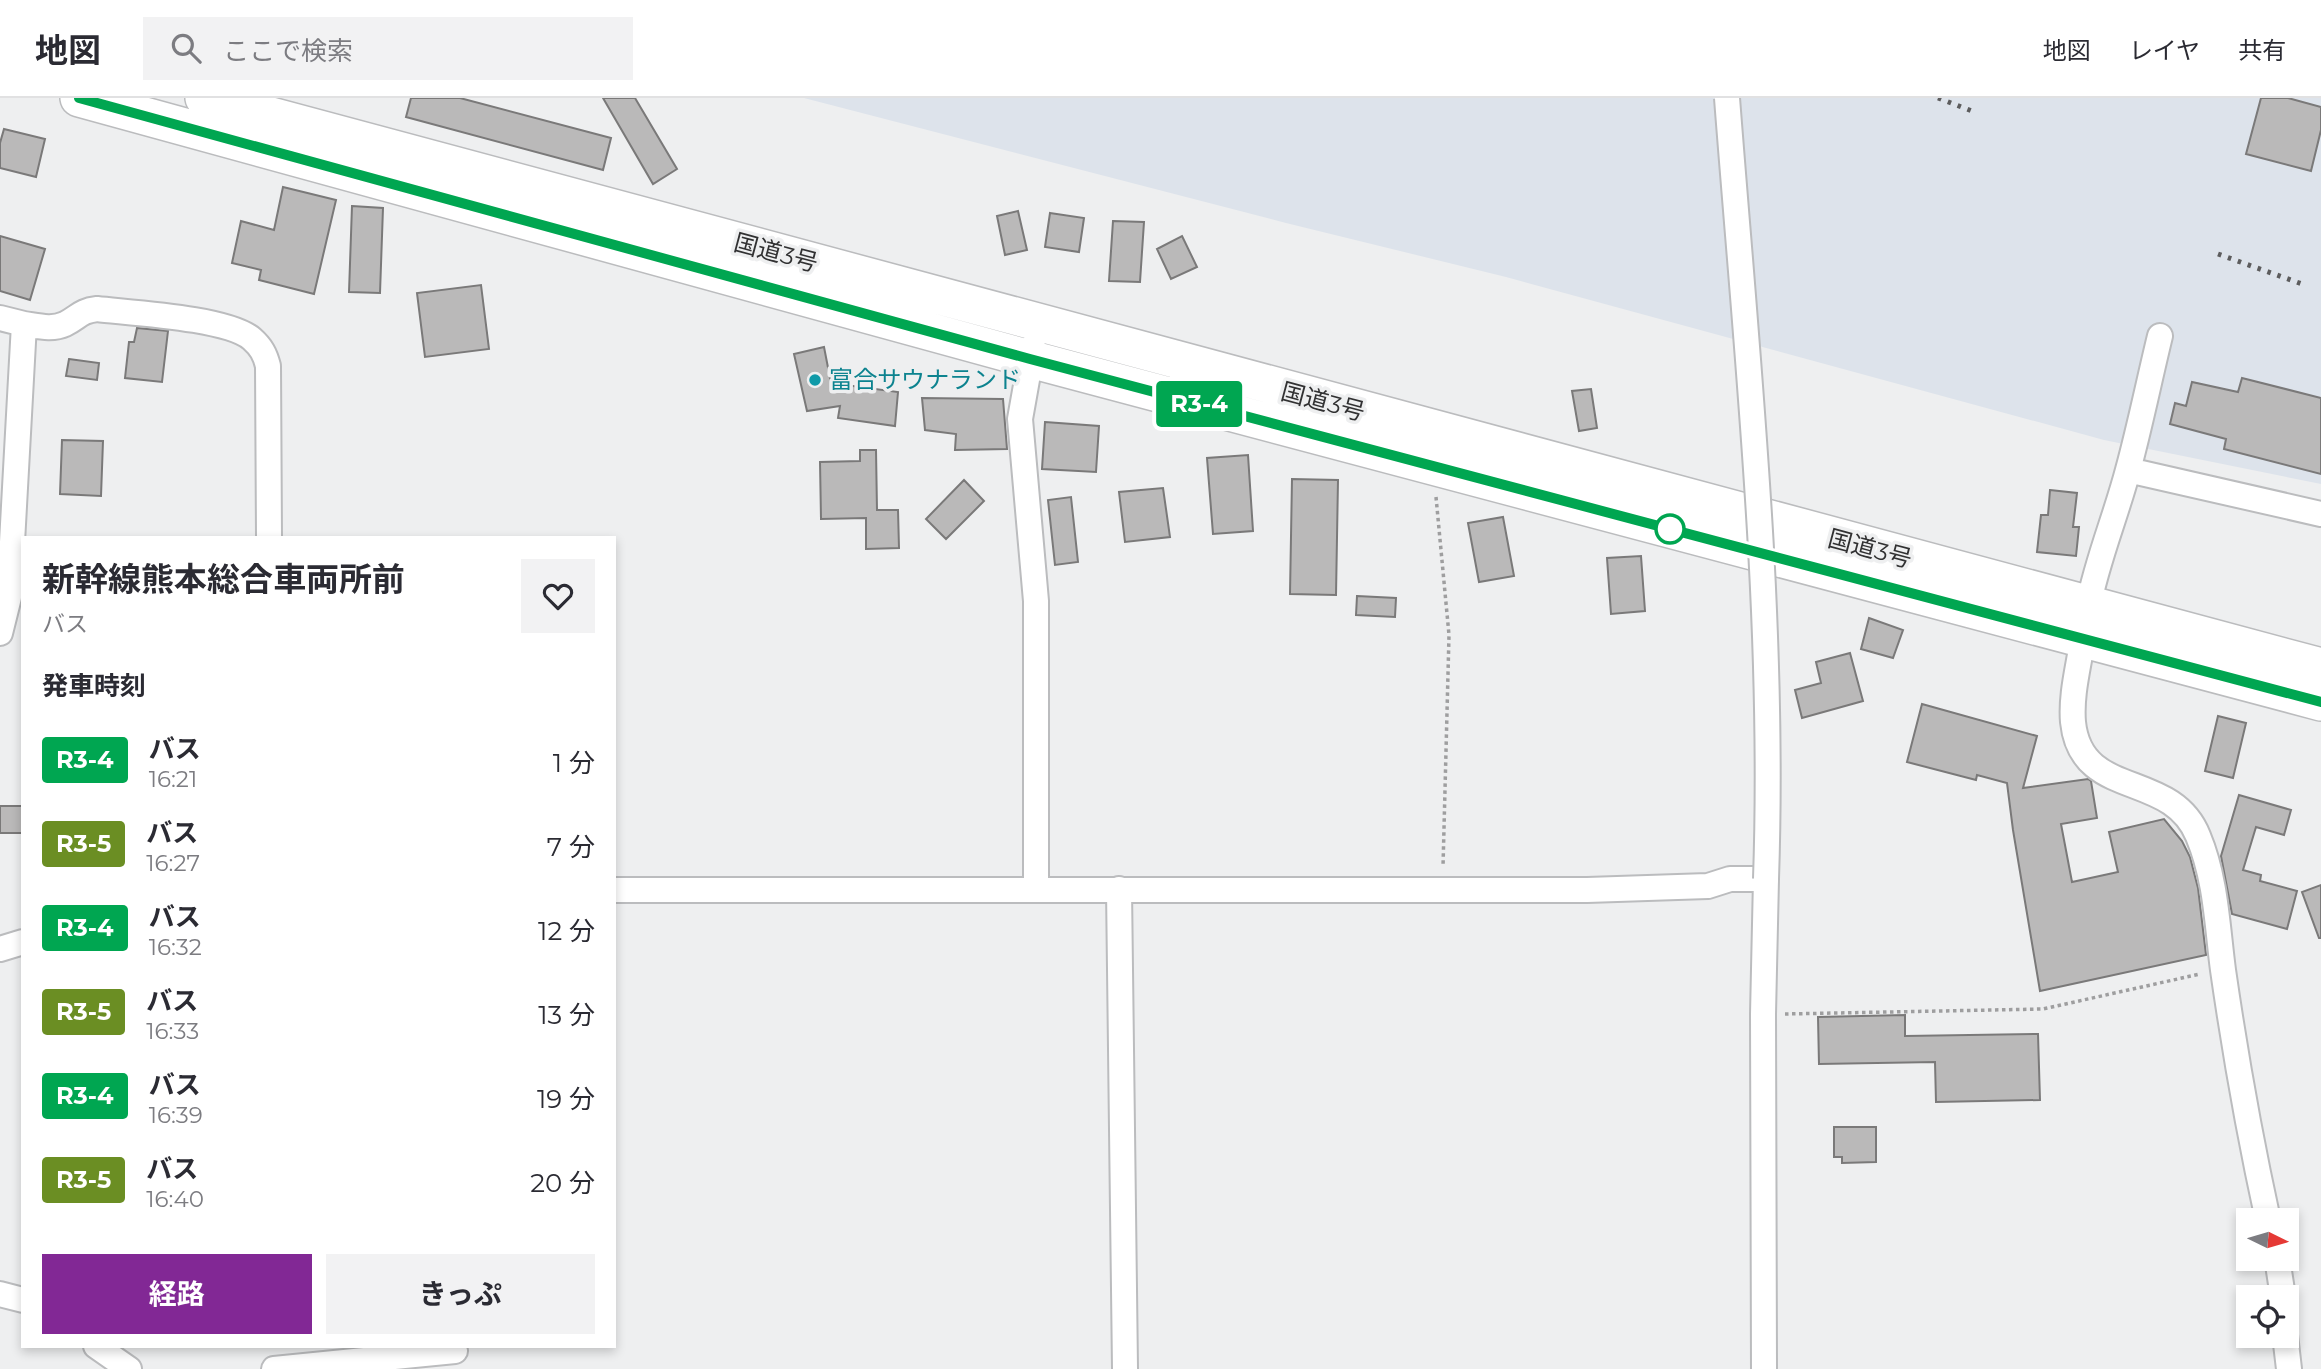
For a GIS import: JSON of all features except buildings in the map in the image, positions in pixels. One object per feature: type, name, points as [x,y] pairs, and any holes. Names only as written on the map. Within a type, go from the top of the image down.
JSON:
[{"type":"highway","name":"国道3号","points":[[79,98],[277,122]]},
{"type":"highway","name":"国道3号","points":[[204,98],[277,122],[1034,342],[1433,467],[2085,622],[2321,667]]},
{"type":"highway","name":"国道3号","points":[[1034,342],[2085,622],[2321,702]]},
{"type":"street","points":[[1727,98],[1766,619],[1769,778],[1762,1014],[1764,1369]]},
{"type":"street","points":[[0,318],[52,328],[67,323],[83,310],[97,309],[226,326],[250,337],[264,351],[268,366],[269,536]]},
{"type":"street","points":[[0,633],[9,597],[24,324]]},
{"type":"street","points":[[2160,336],[2128,470],[2085,622],[2073,690],[2073,723],[2081,752],[2099,771],[2156,792],[2178,806],[2197,833],[2211,875],[2223,969],[2267,1208]]},
{"type":"street","points":[[1034,342],[1020,419],[1037,601],[1036,890]]},
{"type":"street","points":[[2128,470],[2321,514]]},
{"type":"street","points":[[616,890],[1600,889],[1709,886],[1730,879],[1766,879]]},
{"type":"street","points":[[1119,889],[1125,1369]]},
{"type":"street","points":[[0,949],[21,943]]},
{"type":"street","points":[[0,1294],[21,1299]]},
{"type":"street","points":[[99,1348],[129,1369]]},
{"type":"street","points":[[2287,1348],[2290,1369]]},
{"type":"street","points":[[274,1369],[455,1355]]},
{"type":"path","points":[[1433,467],[1449,635],[1442,890]]},
{"type":"path","points":[[1762,1014],[2043,1009],[2223,969]]},
{"type":"shaded area","points":[[804,98],[2321,98],[2321,484],[2104,440],[1506,277]]},
{"type":"railway","points":[[1938,98],[1972,111]]},
{"type":"railway","points":[[2218,254],[2302,284]]},
{"type":"bus line","name":"R3-4","points":[[79,98],[1030,359],[2321,702]]},
{"type":"place","name":"富合サウナランド","points":[[815,380]]}]
